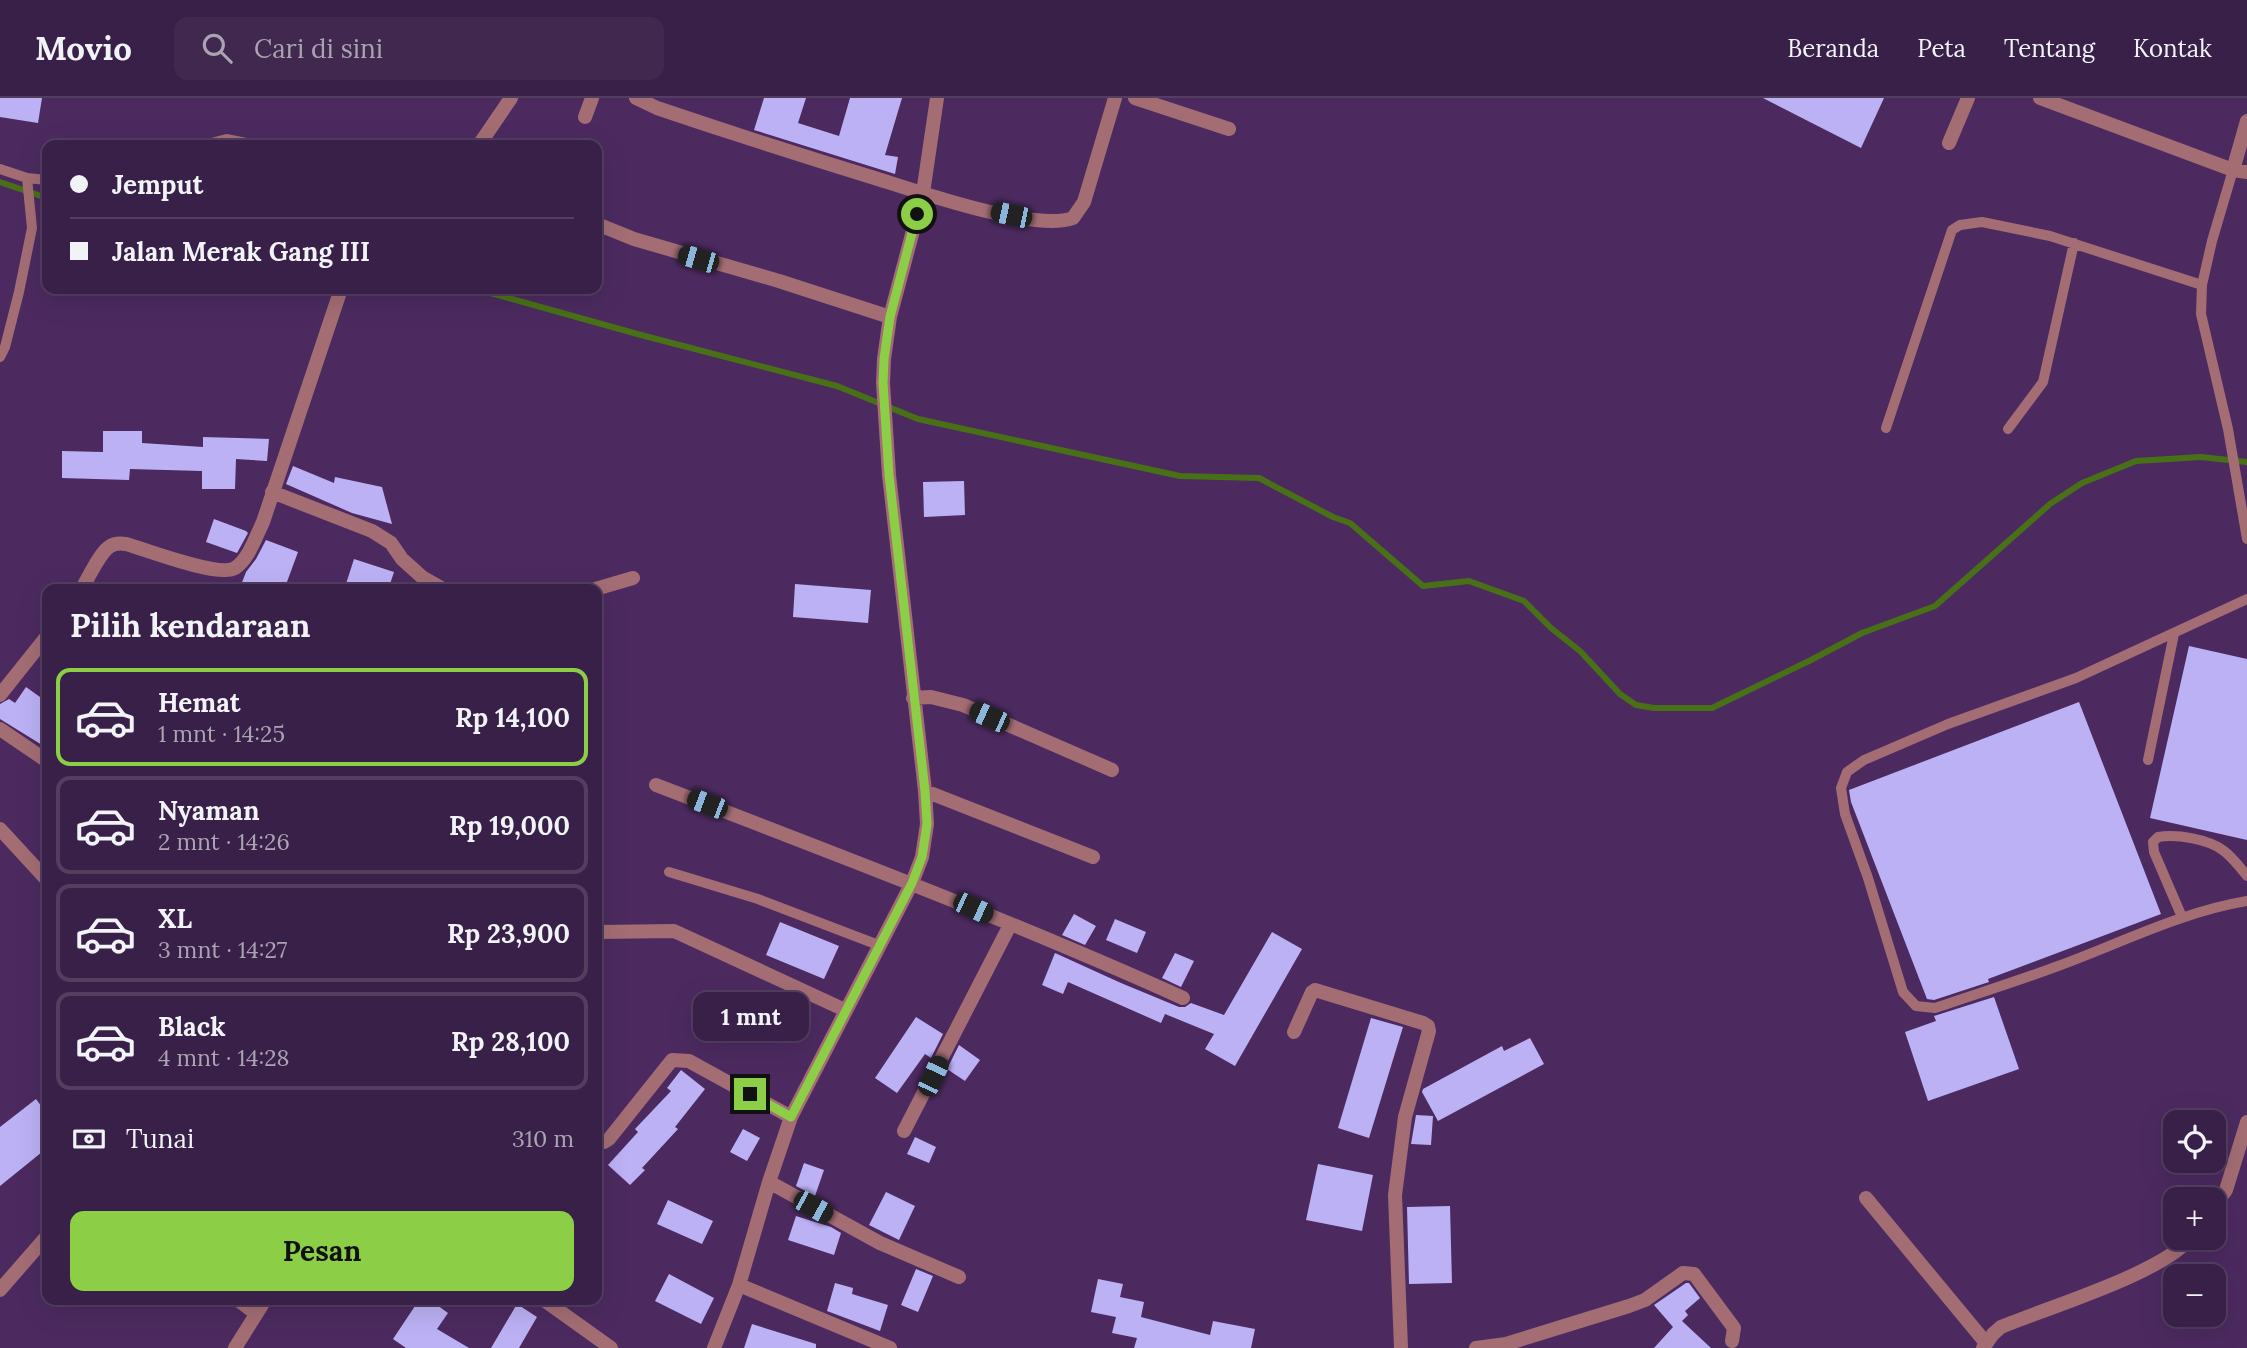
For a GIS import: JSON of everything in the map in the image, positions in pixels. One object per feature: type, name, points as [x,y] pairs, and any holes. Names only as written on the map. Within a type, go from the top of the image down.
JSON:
[{"type":"street","points":[[482,140],[511,98]]},
{"type":"street","points":[[585,117],[592,98]]},
{"type":"street","points":[[636,98],[657,108],[796,155],[923,193],[972,207],[1055,222],[1073,218],[1084,202],[1115,98]]},
{"type":"street","points":[[714,1348],[739,1285],[791,1117],[881,946],[922,857],[927,824],[925,791],[913,698],[883,383],[890,317],[923,193],[937,98]]},
{"type":"street","points":[[1135,98],[1229,129]]},
{"type":"street","points":[[1949,143],[1968,98]]},
{"type":"street","points":[[2040,98],[2240,171],[2247,121]]},
{"type":"street","points":[[602,226],[645,243],[779,281],[890,317]]},
{"type":"street","points":[[85,584],[103,553],[118,543],[213,571],[231,570],[245,558],[263,522],[339,294]]},
{"type":"street","points":[[272,492],[372,531],[391,543],[402,559],[434,584]]},
{"type":"street","points":[[602,587],[633,578]]},
{"type":"street","points":[[0,695],[42,642]]},
{"type":"street","points":[[913,698],[931,697],[963,705],[1112,770]]},
{"type":"street","points":[[0,729],[42,758]]},
{"type":"street","points":[[656,785],[912,883],[1081,952],[1183,998]]},
{"type":"street","points":[[925,791],[1093,857]]},
{"type":"street","points":[[0,829],[42,875]]},
{"type":"street","points":[[904,1130],[1010,925]]},
{"type":"street","points":[[602,932],[674,931],[845,1010]]},
{"type":"street","points":[[1294,1032],[1315,990],[1428,1026],[1429,1031],[1405,1117],[1395,1195],[1401,1348]]},
{"type":"street","points":[[602,1142],[609,1139],[672,1060],[677,1059],[688,1061],[791,1117]]},
{"type":"street","points":[[2226,1190],[2247,1122]]},
{"type":"street","points":[[769,1182],[880,1243],[959,1277]]},
{"type":"street","points":[[1866,1198],[1985,1345],[2001,1326],[2140,1273],[2177,1250]]},
{"type":"street","points":[[0,1290],[42,1242]]},
{"type":"street","points":[[1476,1348],[1506,1344],[1629,1307],[1646,1300],[1687,1272],[1694,1274],[1734,1328],[1735,1345],[1725,1341],[1717,1348]]},
{"type":"street","points":[[739,1285],[890,1348]]},
{"type":"street","points":[[245,1305],[255,1313]]},
{"type":"street","points":[[235,1348],[261,1305]]},
{"type":"street","points":[[551,1305],[611,1348]]},
{"type":"lane","points":[[0,169],[27,178],[42,180]]},
{"type":"lane","points":[[2240,171],[2212,241],[2203,285],[2202,314],[2228,429],[2247,539]]},
{"type":"lane","points":[[0,357],[19,292],[32,228],[27,178]]},
{"type":"lane","points":[[1886,428],[1952,230],[1960,225],[1982,222],[2050,236],[2203,285]]},
{"type":"lane","points":[[2008,429],[2043,382],[2074,243]]},
{"type":"lane","points":[[2247,600],[2076,678],[1948,724],[1864,760],[1847,772],[1841,788],[1845,814],[1903,992],[1916,1006],[1935,1007],[2058,966],[2182,917],[2247,901]]},
{"type":"lane","points":[[2148,760],[2174,634]]},
{"type":"lane","points":[[2182,917],[2154,852],[2153,842],[2158,837],[2182,837],[2222,849],[2247,876]]},
{"type":"lane","points":[[669,872],[758,899],[881,946]]},
{"type":"building","points":[[0,98],[42,98],[38,123],[0,117]]},
{"type":"building","points":[[764,98],[806,98],[798,123],[839,136],[850,98],[902,98],[885,155],[898,157],[895,174],[754,130]]},
{"type":"building","points":[[1763,98],[1884,98],[1861,148]]},
{"type":"building","points":[[103,431],[142,431],[142,443],[203,447],[203,437],[269,439],[267,461],[236,459],[235,489],[202,489],[202,471],[130,469],[129,480],[62,478],[62,451],[103,452]]},
{"type":"building","points":[[293,466],[334,483],[335,477],[382,487],[392,524],[352,513],[286,484]]},
{"type":"building","points":[[964,481],[965,515],[924,517],[923,482]]},
{"type":"building","points":[[214,519],[248,533],[237,553],[206,542]]},
{"type":"building","points":[[266,540],[298,552],[286,584],[241,584]]},
{"type":"building","points":[[354,559],[394,572],[390,584],[346,584]]},
{"type":"building","points":[[795,584],[871,590],[868,623],[793,617]]},
{"type":"building","points":[[2189,646],[2247,659],[2247,840],[2150,818]]},
{"type":"building","points":[[26,687],[42,698],[42,745],[0,719],[0,704],[9,699],[15,703]]},
{"type":"building","points":[[2079,702],[2161,914],[1988,979],[1989,982],[1934,1000],[1927,999],[1851,802],[1849,790]]},
{"type":"building","points":[[1074,914],[1096,926],[1085,945],[1062,935]]},
{"type":"building","points":[[1115,919],[1146,932],[1137,953],[1106,940]]},
{"type":"building","points":[[780,922],[839,946],[824,979],[766,955]]},
{"type":"building","points":[[1272,932],[1302,949],[1235,1066],[1205,1049],[1214,1034],[1165,1014],[1161,1023],[1068,982],[1063,994],[1042,985],[1055,953],[1179,1007],[1191,1003],[1224,1015]]},
{"type":"building","points":[[1175,953],[1194,961],[1181,987],[1162,978]]},
{"type":"building","points":[[1994,997],[2019,1069],[1928,1101],[1905,1032],[1936,1021],[1934,1016]]},
{"type":"building","points":[[916,1017],[943,1034],[931,1058],[925,1054],[897,1093],[875,1078]]},
{"type":"building","points":[[1371,1018],[1403,1027],[1369,1138],[1338,1128]]},
{"type":"building","points":[[1530,1038],[1544,1064],[1438,1121],[1422,1092],[1423,1089],[1502,1046],[1504,1051]]},
{"type":"building","points":[[959,1045],[980,1060],[965,1081],[947,1069]]},
{"type":"building","points":[[681,1070],[705,1089],[675,1127],[678,1129],[630,1185],[608,1165],[638,1132],[635,1129],[671,1091],[667,1088]]},
{"type":"building","points":[[36,1099],[42,1107],[42,1152],[0,1186],[0,1127]]},
{"type":"building","points":[[1416,1115],[1433,1116],[1431,1145],[1411,1144]]},
{"type":"building","points":[[743,1129],[760,1138],[747,1161],[730,1152]]},
{"type":"building","points":[[915,1137],[936,1147],[929,1163],[907,1154]]},
{"type":"building","points":[[804,1163],[824,1170],[815,1196],[796,1186]]},
{"type":"building","points":[[1318,1164],[1373,1175],[1362,1231],[1306,1220]]},
{"type":"building","points":[[886,1192],[915,1206],[899,1240],[869,1225]]},
{"type":"building","points":[[668,1200],[713,1221],[702,1244],[657,1224]]},
{"type":"building","points":[[1450,1206],[1452,1283],[1409,1284],[1407,1207]]},
{"type":"building","points":[[796,1216],[841,1233],[834,1255],[788,1240]]},
{"type":"building","points":[[916,1269],[933,1276],[918,1312],[901,1305]]},
{"type":"building","points":[[669,1274],[714,1298],[701,1324],[655,1301]]},
{"type":"building","points":[[1098,1279],[1123,1284],[1120,1297],[1144,1302],[1141,1317],[1210,1335],[1213,1321],[1255,1329],[1251,1348],[1134,1348],[1137,1338],[1112,1333],[1116,1317],[1091,1312]]},
{"type":"building","points":[[835,1283],[853,1288],[852,1294],[888,1305],[880,1331],[827,1311]]},
{"type":"building","points":[[1689,1283],[1700,1298],[1685,1311],[1688,1315],[1682,1321],[1711,1348],[1654,1348],[1673,1327],[1654,1305]]},
{"type":"building","points":[[416,1305],[437,1305],[448,1313],[437,1329],[469,1348],[406,1348],[393,1339]]},
{"type":"building","points":[[516,1305],[537,1317],[519,1348],[491,1348]]},
{"type":"building","points":[[752,1324],[816,1344],[816,1348],[744,1348]]},
{"type":"waterway","points":[[0,182],[42,196]]},
{"type":"waterway","points":[[494,294],[837,386],[918,419],[1180,476],[1259,478],[1333,517],[1350,523],[1423,586],[1469,581],[1524,601],[1551,628],[1580,651],[1620,694],[1636,705],[1654,708],[1712,708],[1862,633],[1935,606],[2050,504],[2082,483],[2136,461],[2201,457],[2247,462]]},
{"type":"route","points":[[750,1094],[791,1117],[897,915],[922,857],[927,824],[925,791],[889,475],[883,383],[890,317],[917,214]]}]
